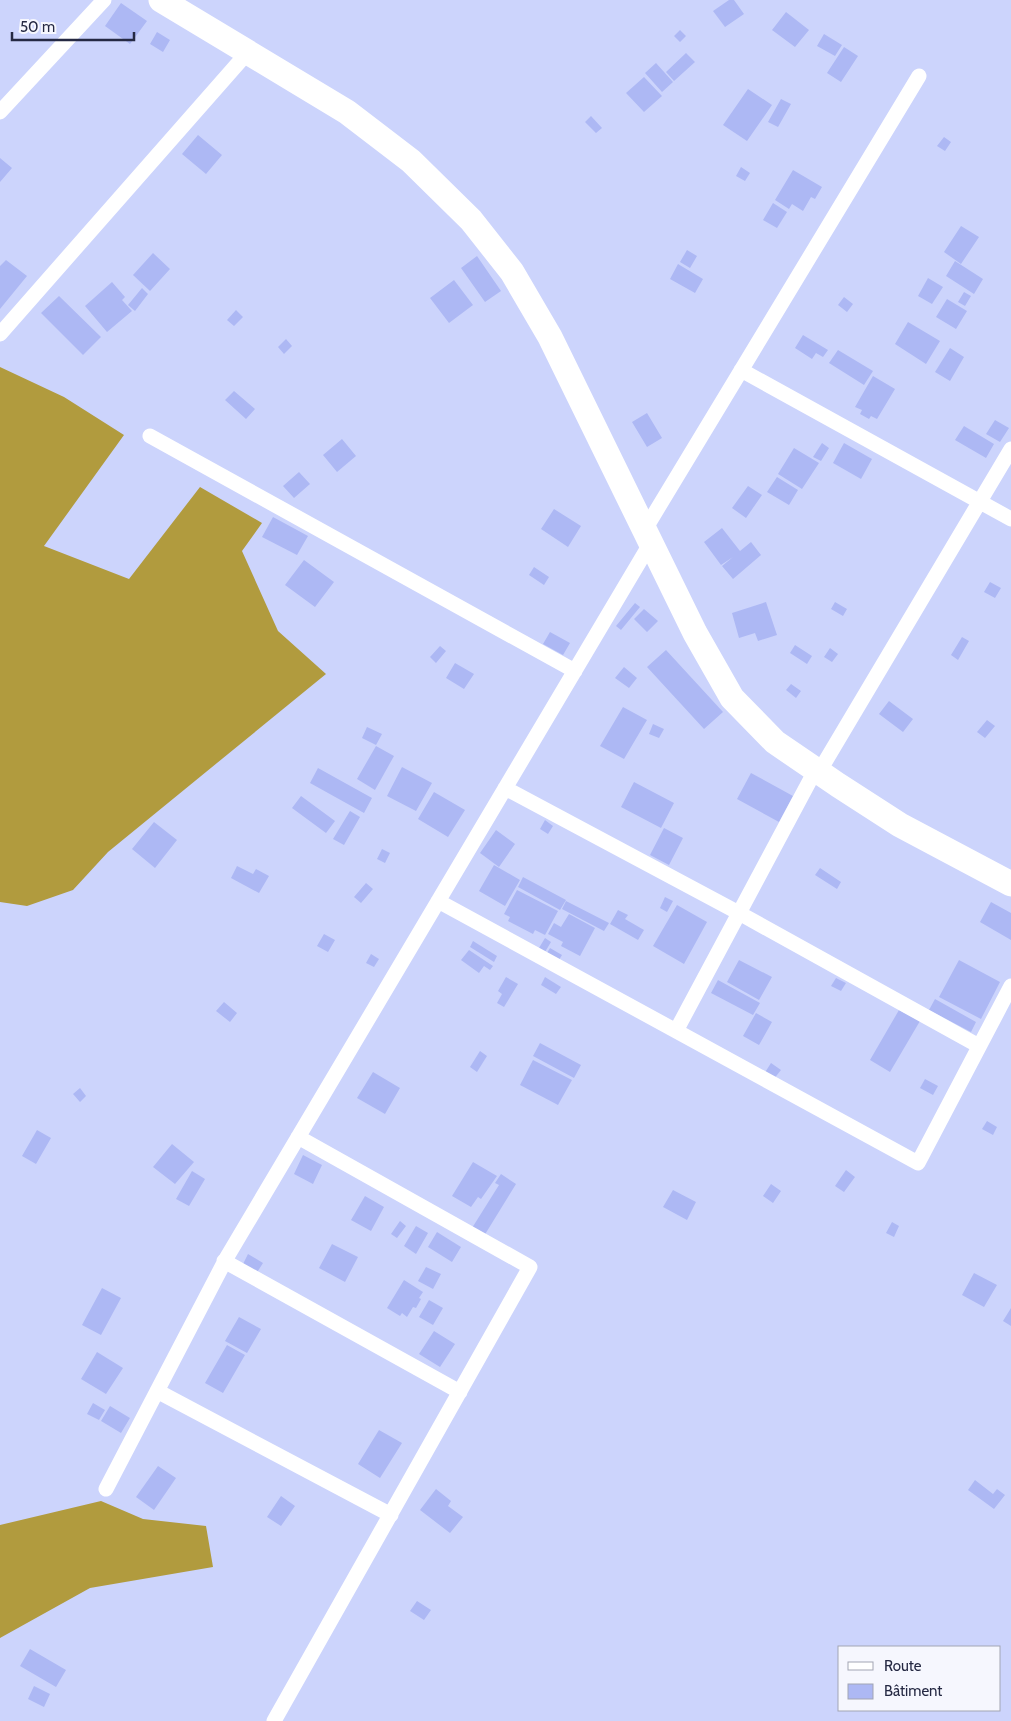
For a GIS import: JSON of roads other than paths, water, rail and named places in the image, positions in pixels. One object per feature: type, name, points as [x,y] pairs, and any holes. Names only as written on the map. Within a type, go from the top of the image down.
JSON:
[{"type":"highway","points":[[161,0],[347,112],[411,161],[471,220],[512,272],[550,337],[694,633],[732,698],[775,742],[818,771],[900,825],[1011,884]]},
{"type":"street","points":[[0,112],[104,0]]},
{"type":"street","points":[[0,334],[248,52]]},
{"type":"street","points":[[106,1489],[224,1261],[575,671],[741,370],[919,76]]},
{"type":"street","points":[[741,370],[1011,519]]},
{"type":"street","points":[[150,436],[575,671]]},
{"type":"street","points":[[676,1032],[739,913],[818,771],[981,502],[1011,449]]},
{"type":"street","points":[[505,788],[739,913],[980,1046]]},
{"type":"street","points":[[438,901],[918,1163],[1011,986]]},
{"type":"street","points":[[274,1721],[530,1268],[298,1137]]},
{"type":"street","points":[[224,1261],[460,1392]]},
{"type":"street","points":[[157,1391],[391,1515]]}]
